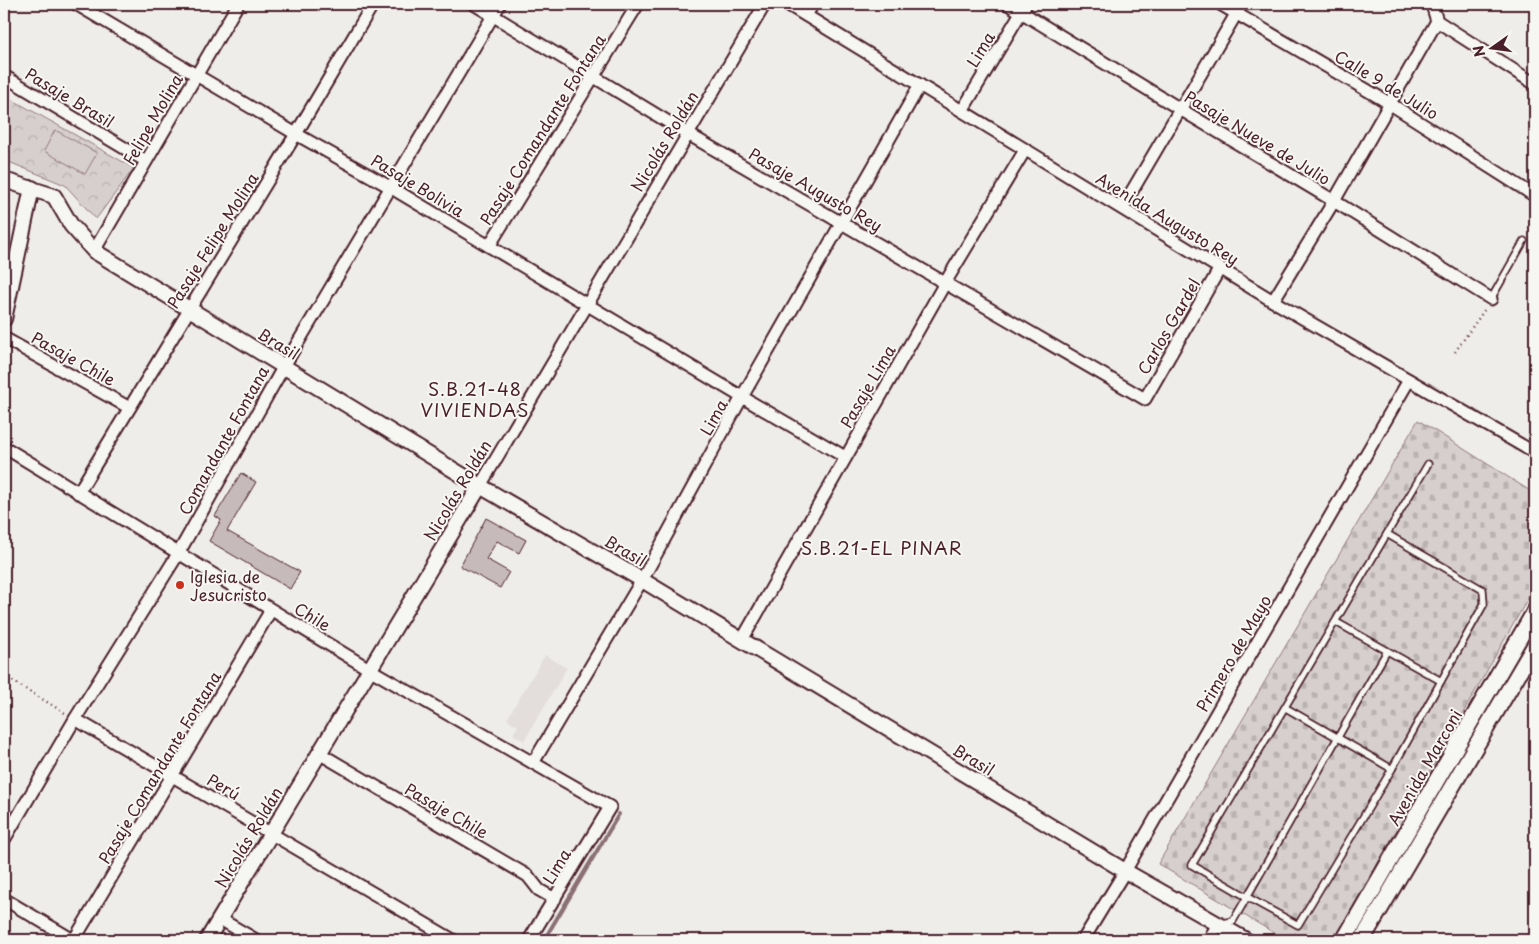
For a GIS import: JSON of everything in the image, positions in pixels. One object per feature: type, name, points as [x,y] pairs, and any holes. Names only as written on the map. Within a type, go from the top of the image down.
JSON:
[{"type":"main road","name":"Avenida Marconi","points":[[1344,940],[1535,611]]},
{"type":"main road","name":"Avenida Marconi","points":[[1362,940],[1535,645]]},
{"type":"street","name":"Pasaje Bolivia","points":[[76,4],[296,134],[390,187],[845,457]]},
{"type":"street","name":"Felipe Molina","points":[[94,251],[238,4]]},
{"type":"street","name":"Pasaje Felipe Molina","points":[[78,493],[128,407],[296,134],[373,4]]},
{"type":"street","name":"Pasaje Augusto Rey","points":[[474,4],[688,134],[1145,399]]},
{"type":"street","name":"Comandante Fontana","points":[[4,840],[75,719],[178,554],[284,366],[500,4]]},
{"type":"street","name":"Pasaje Comandante Fontana","points":[[489,246],[638,4]]},
{"type":"street","name":"Nicolás Roldán","points":[[206,940],[480,486],[765,4]]},
{"type":"street","name":"Avenida Augusto Rey","points":[[787,4],[1273,301],[1535,453]]},
{"type":"street","points":[[806,15],[813,4]]},
{"type":"street","name":"Pasaje Nueve de Julio","points":[[1008,4],[1024,8],[1180,109],[1334,201],[1491,299]]},
{"type":"street","name":"Calle 9 de Julio","points":[[1220,4],[1239,8],[1535,196]]},
{"type":"street","points":[[1430,4],[1432,5],[1437,22],[1535,84]]},
{"type":"street","name":"Lima","points":[[962,111],[1024,8]]},
{"type":"street","points":[[1122,208],[1239,8]]},
{"type":"street","points":[[1273,301],[1334,201],[1437,22]]},
{"type":"street","name":"Pasaje Brasil","points":[[4,76],[146,161]]},
{"type":"street","name":"Lima","points":[[532,763],[642,580],[742,397],[920,85]]},
{"type":"street","name":"Pasaje Lima","points":[[742,640],[945,283],[1025,150]]},
{"type":"street","name":"Brasil","points":[[4,180],[54,196],[71,225],[94,251],[188,309],[480,486],[642,580],[1126,871],[1246,940]]},
{"type":"street","points":[[4,319],[32,188]]},
{"type":"street","name":"Carlos Gardel","points":[[1145,399],[1220,268]]},
{"type":"street","name":"Pasaje Chile","points":[[4,338],[128,407]]},
{"type":"street","name":"Primero de Mayo","points":[[1084,940],[1126,871],[1408,380]]},
{"type":"street","name":"Chile","points":[[4,447],[369,669],[610,807]]},
{"type":"street","name":"Pasaje Comandante Fontana","points":[[74,940],[271,610]]},
{"type":"street","name":"Perú","points":[[75,719],[453,940]]},
{"type":"street","name":"Pasaje Chile","points":[[319,753],[528,876],[539,890],[555,899]]},
{"type":"street","name":"Lima","points":[[530,940],[610,807]]},
{"type":"street","points":[[4,899],[74,940]]},
{"type":"street","points":[[220,918],[256,940]]},
{"type":"street","points":[[1209,940],[1218,924]]},
{"type":"lane","points":[[1491,299],[1524,241]]},
{"type":"lane","points":[[1387,534],[1483,590],[1484,604],[1392,769],[1298,925],[1192,865],[1428,464]]},
{"type":"lane","points":[[1336,622],[1441,681]]},
{"type":"lane","points":[[1218,924],[1233,921],[1387,651]]},
{"type":"lane","points":[[1286,708],[1392,769]]},
{"type":"path","points":[[1455,352],[1491,299]]},
{"type":"path","points":[[4,676],[75,719]]},
{"type":"shaded area","points":[[545,655],[567,668],[524,741],[513,734],[518,726],[507,719]]},
{"type":"green space","points":[[4,95],[134,168],[96,219],[65,185],[4,160]]},
{"type":"green space","points":[[55,130],[97,153],[85,174],[44,151]]},
{"type":"green space","points":[[1418,420],[1535,494],[1535,586],[1334,940],[1286,940],[1158,864]]},
{"type":"green space","points":[[1535,623],[1535,630],[1353,940],[1349,940]]},
{"type":"building","points":[[241,473],[256,482],[227,531],[300,572],[290,589],[209,541],[221,520],[215,516]]},
{"type":"building","points":[[486,518],[526,540],[519,553],[497,541],[486,559],[509,572],[500,588],[460,566]]},
{"type":"waterway","points":[[544,940],[619,814]]},
{"type":"place","name":"Iglesia de Jesucristo","points":[[180,585]]},
{"type":"district","name":"S.B.21-48 VIVIENDAS","points":[[475,398]]},
{"type":"district","name":"S.B.21-EL PINAR","points":[[882,547]]}]
